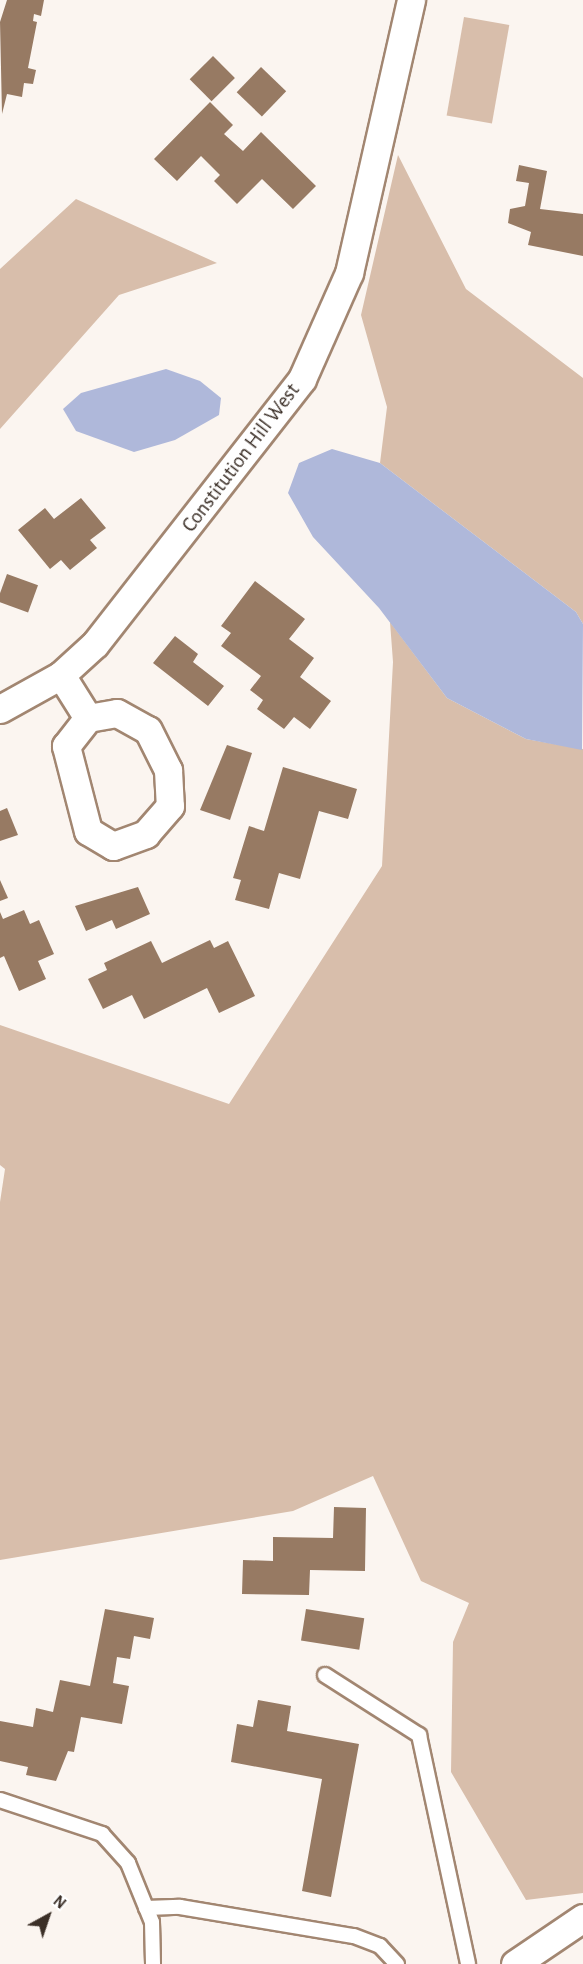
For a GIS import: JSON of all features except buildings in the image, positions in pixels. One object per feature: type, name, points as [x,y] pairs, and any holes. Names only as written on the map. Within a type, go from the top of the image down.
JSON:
[{"type":"street","name":"Constitution Hill West","points":[[0,709],[61,675],[124,608],[270,426],[308,369],[349,273],[411,0]]},
{"type":"street","points":[[61,675],[88,718]]},
{"type":"street","points":[[117,713],[148,730],[168,770],[170,806],[146,834],[113,846],[88,831],[66,746],[88,718],[117,713]]},
{"type":"street","points":[[515,1964],[583,1918]]},
{"type":"lane","points":[[325,1675],[418,1735],[468,1964]]},
{"type":"lane","points":[[0,1800],[102,1834],[128,1863],[146,1908],[153,1964]]},
{"type":"lane","points":[[146,1908],[180,1907],[344,1933],[380,1946],[397,1964]]},
{"type":"shaded area","points":[[464,17],[509,25],[492,123],[447,115]]},
{"type":"shaded area","points":[[398,155],[466,289],[583,378],[583,624],[576,612],[380,463],[387,407],[361,315]]},
{"type":"shaded area","points":[[76,199],[217,263],[119,295],[0,429],[0,269]]},
{"type":"shaded area","points":[[390,622],[447,698],[526,739],[583,749],[583,1893],[526,1900],[451,1772],[453,1642],[469,1603],[421,1581],[373,1476],[293,1511],[0,1560],[0,1202],[5,1169],[0,1165],[0,1025],[229,1104],[382,866],[393,662]]},
{"type":"water","points":[[166,369],[200,381],[221,398],[219,415],[175,440],[134,452],[76,431],[63,409],[81,393]]},
{"type":"water","points":[[332,449],[380,463],[576,612],[583,624],[582,750],[526,739],[447,698],[379,608],[313,537],[288,493],[299,463]]}]
